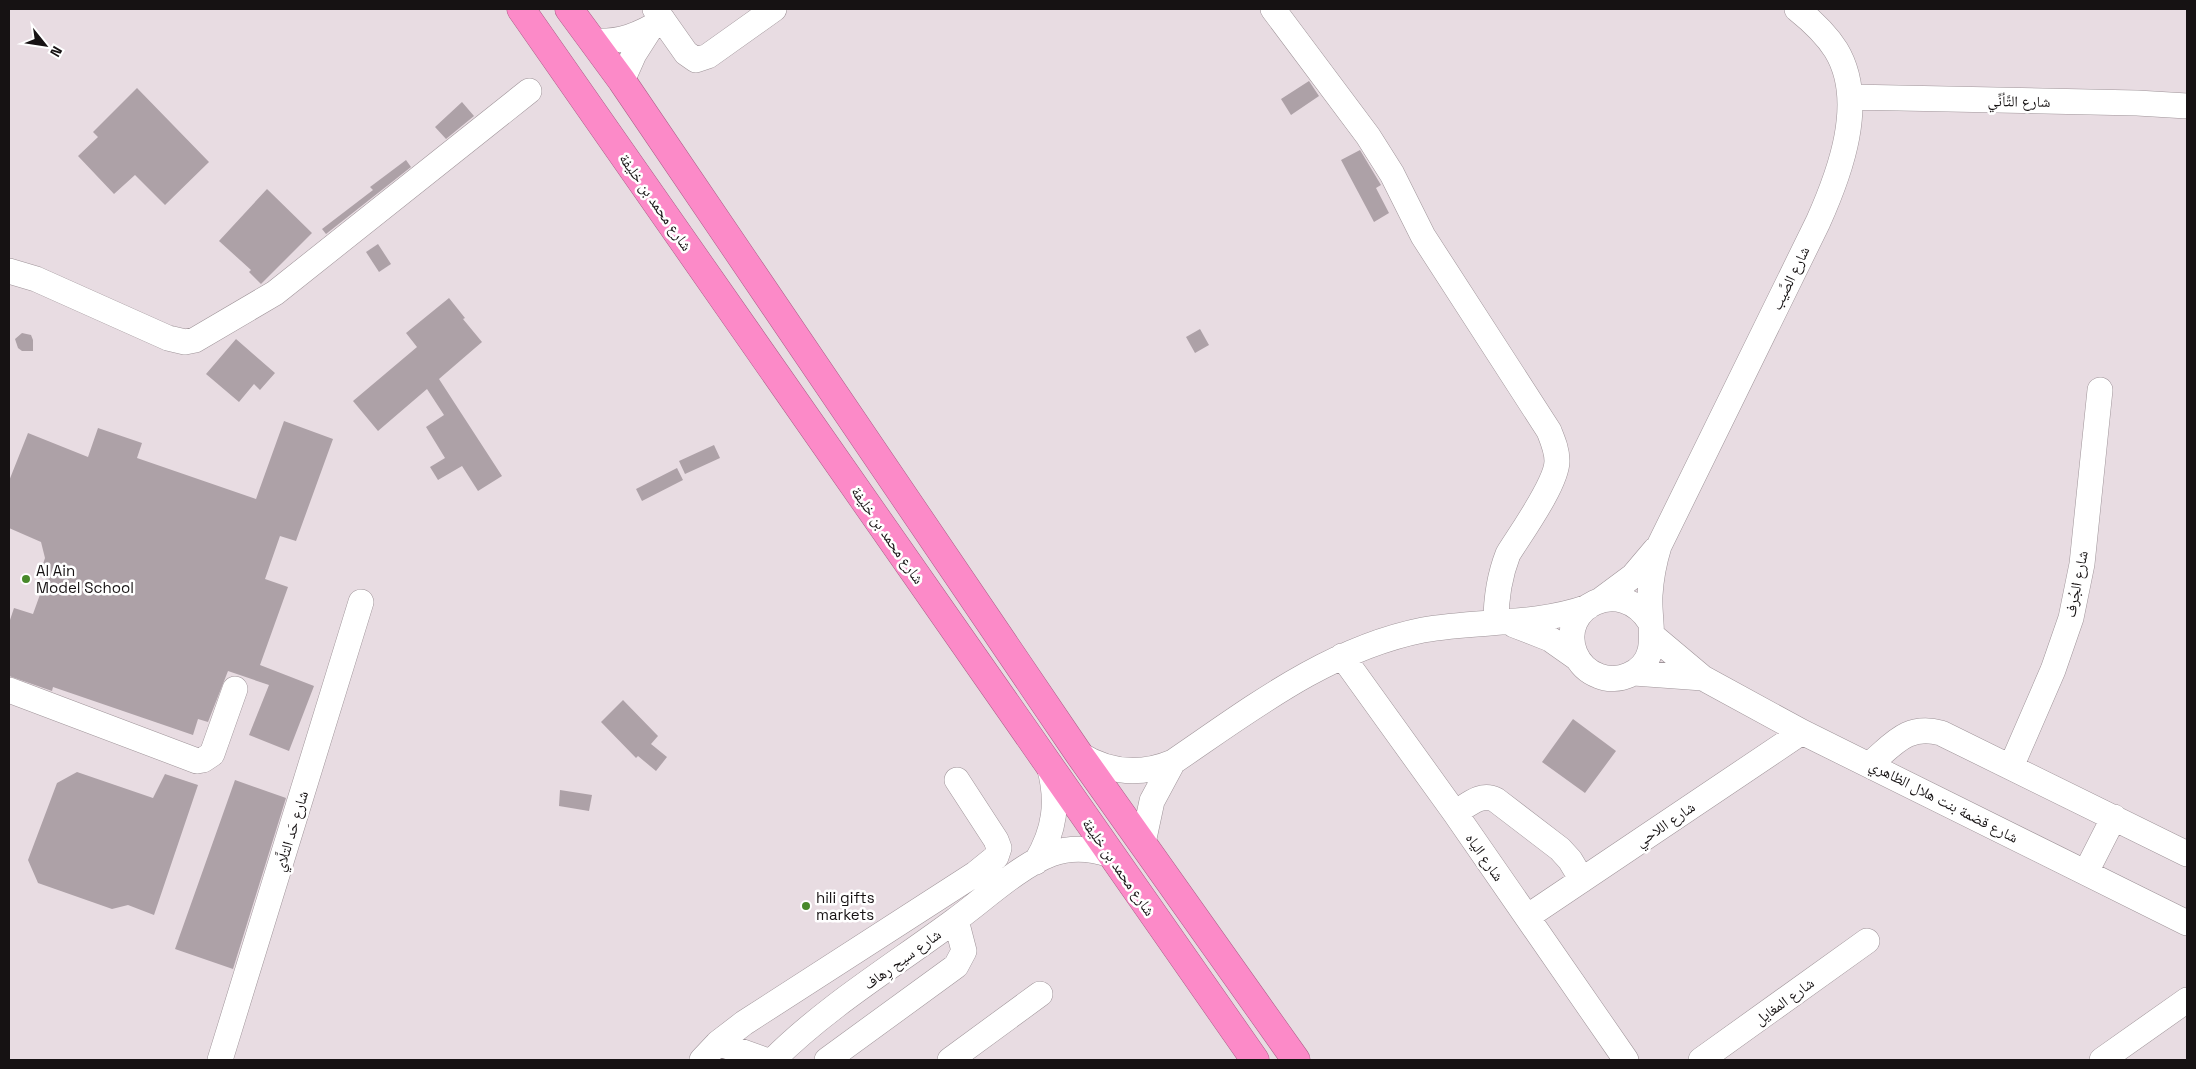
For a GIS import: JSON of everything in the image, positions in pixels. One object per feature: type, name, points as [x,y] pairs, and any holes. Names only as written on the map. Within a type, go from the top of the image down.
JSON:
[{"type":"highway","name":"شارع محمد بن خليفة","points":[[522,9],[1110,855],[1255,1060]]},
{"type":"highway","points":[[569,9],[622,81],[1079,754],[1296,1060]]},
{"type":"street","points":[[656,19],[690,58],[702,59],[774,9]]},
{"type":"street","points":[[1273,9],[1368,136],[1392,174],[1423,236],[1549,431],[1556,446],[1557,463],[1553,479],[1508,554],[1503,568],[1496,595],[1500,622]]},
{"type":"street","name":"شارع الصَّيب","points":[[1595,603],[1633,576],[1658,546],[1828,198],[1846,146],[1850,97],[1843,65],[1836,50],[1818,26],[1797,9]]},
{"type":"street","points":[[592,41],[622,40],[656,19]]},
{"type":"street","points":[[622,81],[634,54],[656,19]]},
{"type":"street","points":[[9,271],[30,277],[168,338],[185,342],[195,340],[275,293],[529,90]]},
{"type":"street","name":"شارع التَّأنِّي","points":[[1850,97],[2137,103],[2187,106]]},
{"type":"street","name":"شارع الجُرف","points":[[2011,767],[2054,670],[2075,600],[2082,564],[2100,390]]},
{"type":"street","name":"شارع الصَّيب","points":[[1651,629],[1650,584],[1658,546]]},
{"type":"street","points":[[1079,754],[1104,767],[1118,771],[1146,771],[1173,762],[1302,676],[1365,646],[1423,630],[1482,622],[1555,617],[1614,598],[1635,605],[1644,612],[1651,629],[1651,650],[1645,663],[1634,673],[1619,678],[1603,678],[1584,667],[1577,658],[1550,639],[1536,632],[1500,622]]},
{"type":"street","name":"شارع حَد التلَّاي","points":[[220,1060],[361,602]]},
{"type":"street","points":[[1577,658],[1572,640],[1573,631],[1581,613],[1595,603]]},
{"type":"street","name":"شارع قضمة بنت هلال الظاهري","points":[[1651,629],[1703,678],[1802,732],[1870,764],[2187,923]]},
{"type":"street","name":"شارع الياه","points":[[1342,656],[1626,1060]]},
{"type":"street","name":"شارع قضمة بنت هلال الظاهري","points":[[1634,673],[1703,678]]},
{"type":"street","points":[[9,690],[197,761],[203,760],[212,754],[236,689]]},
{"type":"street","points":[[1870,764],[1907,734],[1928,730],[1941,733],[2187,854]]},
{"type":"street","name":"شارع اللاحي","points":[[1527,917],[1802,732]]},
{"type":"street","points":[[1143,844],[1152,800],[1173,762]]},
{"type":"street","name":"شارع سيح رِهاف","points":[[1036,862],[1048,840],[1054,816],[1056,799],[1049,766]]},
{"type":"street","points":[[710,1052],[744,1023],[982,884],[999,848],[956,780]]},
{"type":"street","points":[[1454,813],[1479,798],[1490,797],[1496,800],[1560,849],[1570,860],[1582,880]]},
{"type":"street","points":[[2086,872],[2114,817]]},
{"type":"street","name":"شارع سيح رِهاف","points":[[773,1060],[799,1034],[956,920],[982,884],[1036,862],[1050,854],[1080,848],[1096,850],[1110,855]]},
{"type":"street","points":[[827,1060],[961,961],[964,952],[956,920]]},
{"type":"street","name":"شارع المغايل","points":[[1701,1060],[1867,942]]},
{"type":"street","points":[[950,1060],[1040,994]]},
{"type":"street","points":[[2102,1060],[2187,1000]]},
{"type":"street","points":[[799,1034],[819,1060]]},
{"type":"street","points":[[710,1052],[765,1060]]},
{"type":"building","points":[[1309,81],[1319,96],[1291,115],[1281,99]]},
{"type":"building","points":[[137,88],[209,162],[165,205],[135,175],[114,194],[78,156],[98,137],[93,132]]},
{"type":"building","points":[[462,102],[474,116],[446,139],[435,127]]},
{"type":"building","points":[[1360,150],[1381,185],[1376,188],[1389,213],[1374,222],[1341,160]]},
{"type":"building","points":[[406,160],[411,167],[326,234],[322,229],[373,190],[370,187]]},
{"type":"building","points":[[267,189],[312,233],[261,284],[249,272],[251,270],[219,241]]},
{"type":"building","points":[[378,244],[391,264],[379,272],[366,252]]},
{"type":"building","points":[[449,298],[482,342],[439,379],[502,476],[478,491],[462,466],[438,480],[430,467],[445,458],[426,427],[444,415],[427,389],[378,431],[353,401],[417,347],[406,333]]},
{"type":"building","points":[[1200,329],[1209,345],[1195,353],[1186,337]]},
{"type":"building","points":[[22,333],[31,335],[33,351],[22,351],[18,348],[15,339]]},
{"type":"building","points":[[236,339],[275,373],[260,390],[254,384],[239,402],[206,374]]},
{"type":"building","points":[[284,421],[333,439],[296,541],[280,536],[265,579],[288,587],[260,665],[314,686],[289,751],[249,735],[269,685],[228,671],[208,722],[198,719],[193,735],[53,687],[52,691],[9,676],[9,623],[14,608],[33,614],[47,575],[40,573],[45,558],[41,542],[9,528],[9,481],[28,433],[88,457],[98,428],[142,443],[137,458],[256,499]]},
{"type":"building","points":[[714,445],[720,458],[685,474],[679,461]]},
{"type":"building","points":[[677,468],[683,480],[642,501],[636,489]]},
{"type":"building","points":[[623,700],[658,736],[651,744],[667,757],[656,771],[638,756],[636,758],[601,722]]},
{"type":"building","points":[[1573,719],[1616,751],[1585,793],[1542,762]]},
{"type":"building","points":[[77,772],[153,798],[165,774],[198,785],[154,915],[128,905],[112,909],[38,883],[28,860],[57,783]]},
{"type":"building","points":[[235,780],[286,798],[233,969],[175,949]]},
{"type":"building","points":[[560,790],[592,795],[589,811],[559,806]]},
{"type":"place","name":"Al Ain Model School","points":[[26,579]]},
{"type":"place","name":"hili gifts markets","points":[[806,906]]}]
